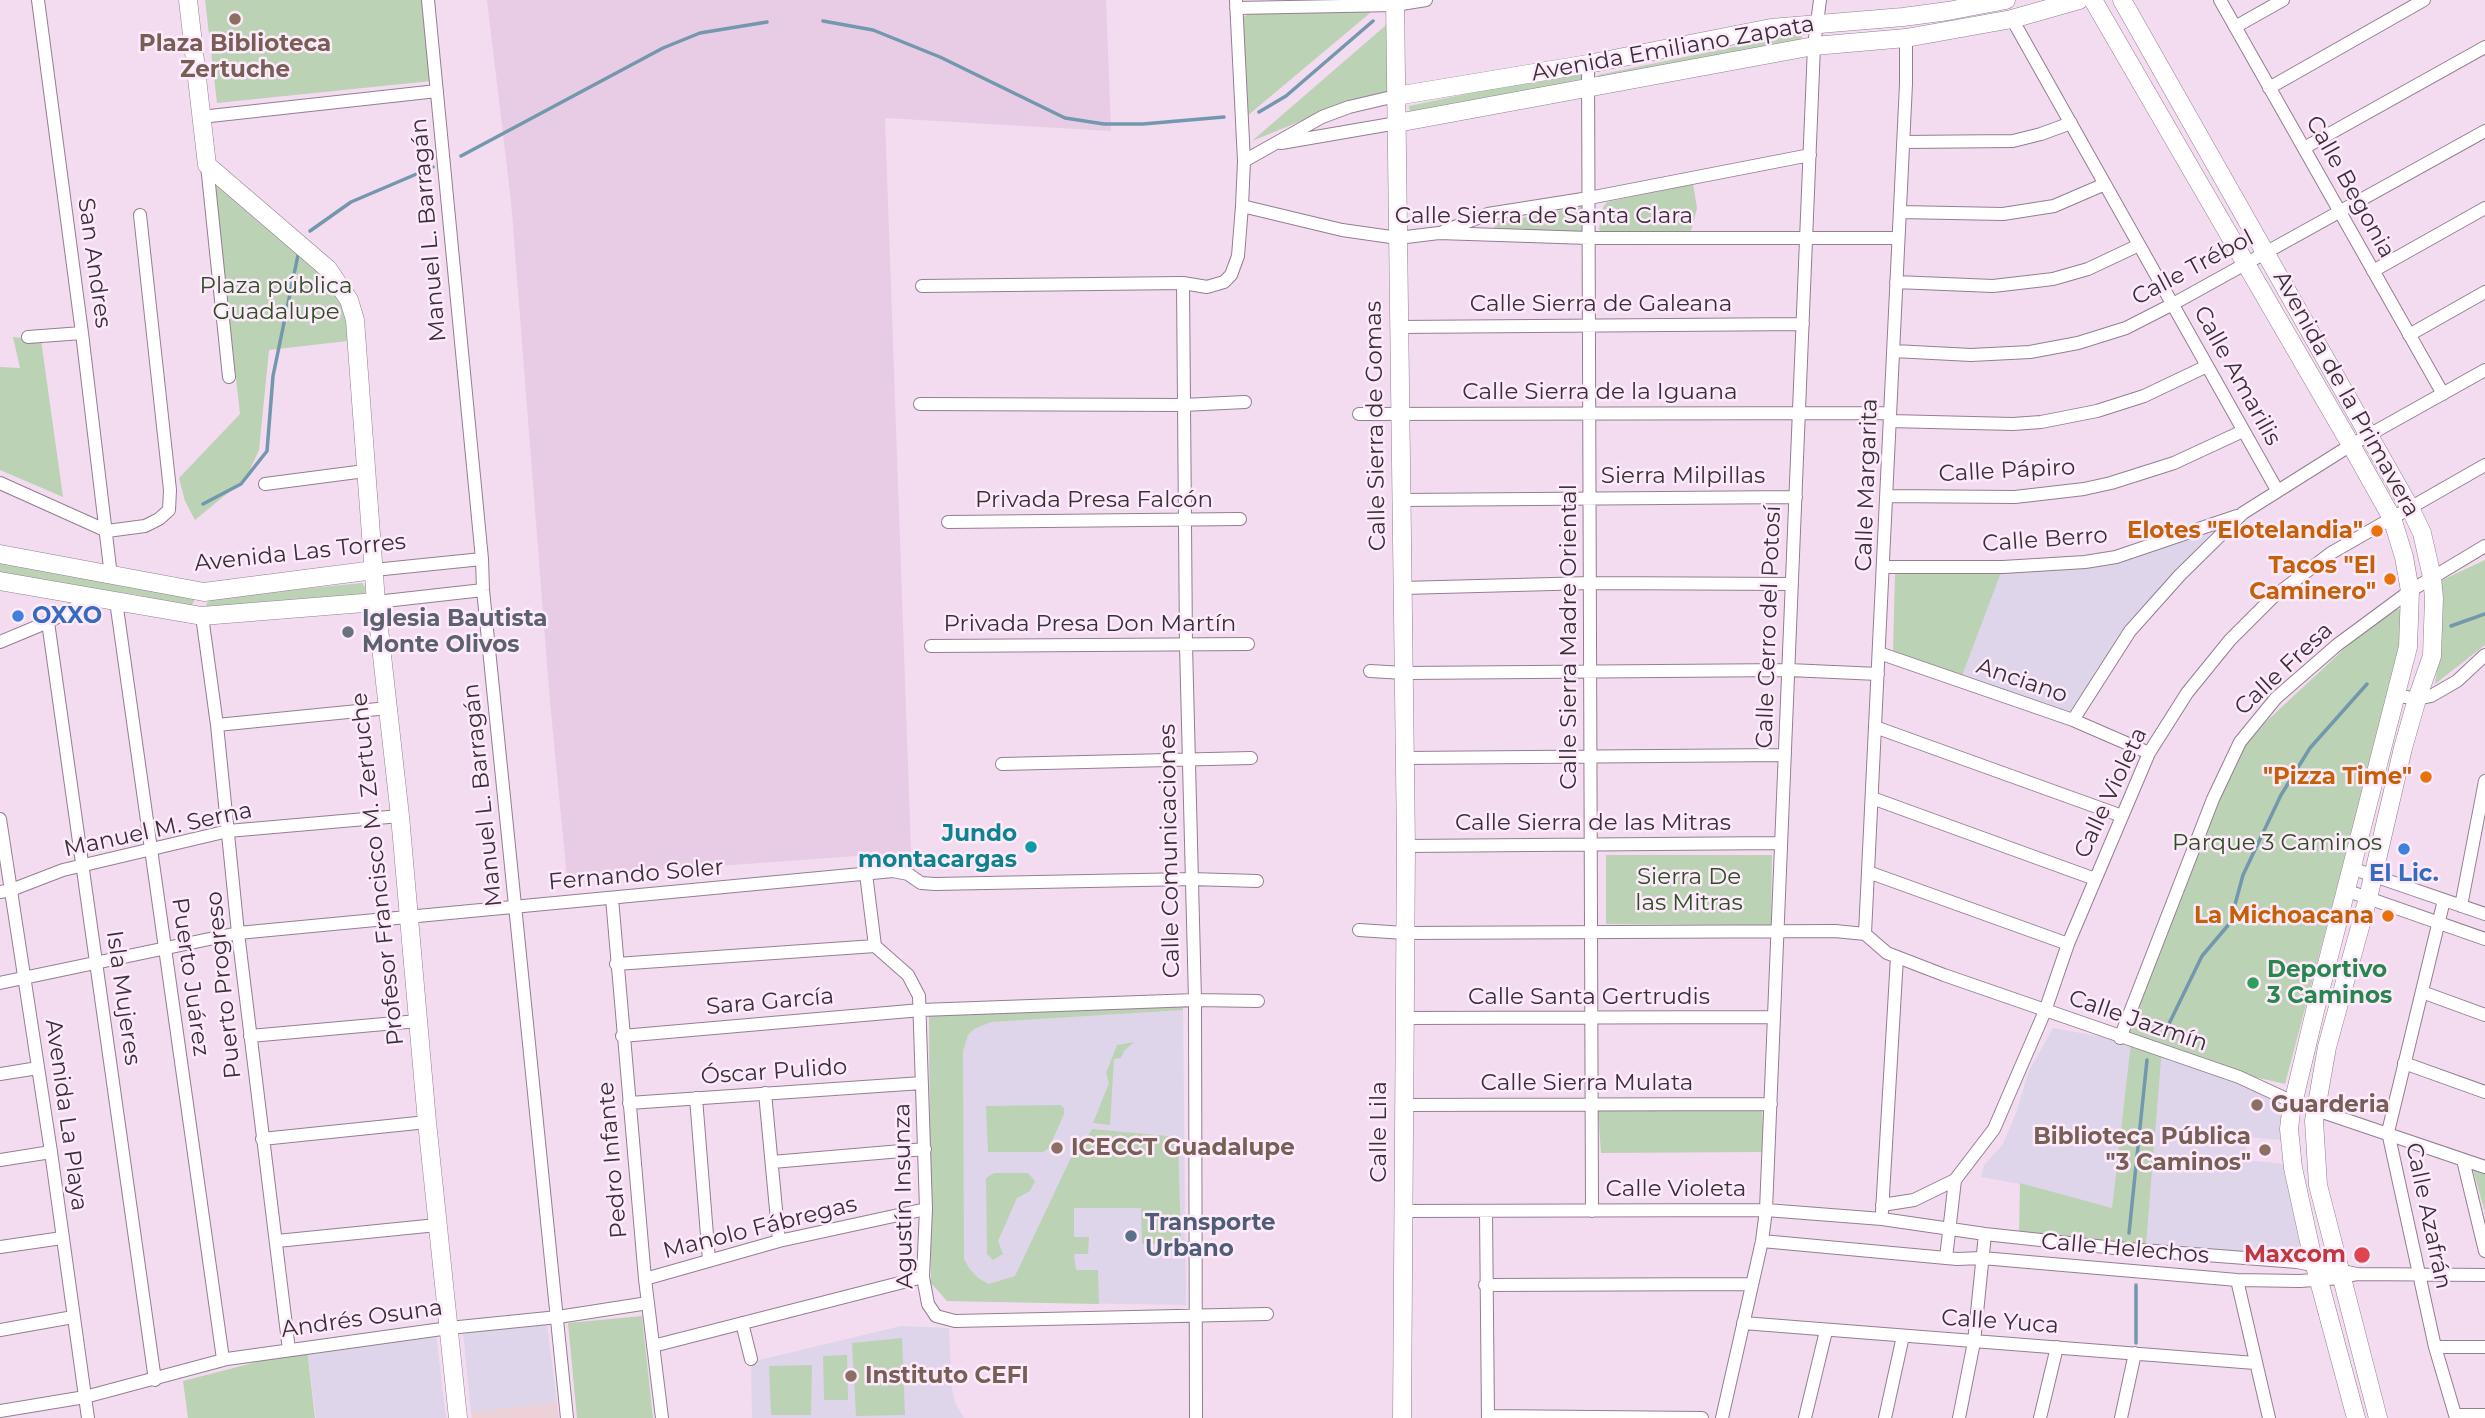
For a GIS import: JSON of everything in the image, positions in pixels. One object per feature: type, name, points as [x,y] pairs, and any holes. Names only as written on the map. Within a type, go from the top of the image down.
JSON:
[{"type":"street","name":"San Andres","points":[[38,0],[111,576]]},
{"type":"street","points":[[188,0],[229,377]]},
{"type":"street","name":"Manuel L. Barragán","points":[[428,0],[483,590],[567,1418]]},
{"type":"street","points":[[922,286],[1183,283],[1207,287],[1224,282],[1231,275],[1238,256],[1244,161],[1236,4],[1426,0]]},
{"type":"street","name":"Calle Cerro del Potosí","points":[[1722,1418],[1762,1241],[1766,1210],[1814,46],[1820,0]]},
{"type":"street","name":"Avenida Emiliano Zapata","points":[[1244,161],[1322,117],[1349,107],[1396,96],[1588,64],[1771,28],[1914,16],[2006,0]]},
{"type":"street","name":"Avenida Emiliano Zapata","points":[[1274,144],[1589,89],[1814,46],[1906,38],[2012,19],[2079,0]]},
{"type":"street","name":"Avenida de la Primavera","points":[[2093,0],[2392,518],[2404,557],[2410,591],[2408,647],[2345,890],[2293,1102],[2289,1129],[2292,1168],[2316,1272],[2356,1418]]},
{"type":"street","name":"Avenida de la Primavera","points":[[2122,0],[2410,508],[2421,533],[2431,577],[2434,598],[2432,656],[2417,699],[2368,898],[2327,1047],[2315,1108],[2314,1145],[2318,1185],[2346,1274],[2378,1418]]},
{"type":"street","name":"Calle Begonia","points":[[2220,0],[2442,394]]},
{"type":"street","points":[[2235,27],[2283,0]]},
{"type":"street","points":[[2269,88],[2424,0]]},
{"type":"street","name":"Calle Sierra de Gomas","points":[[1395,2],[1406,846]]},
{"type":"street","name":"Calle Amarilis","points":[[2012,19],[2277,490]]},
{"type":"street","name":"Calle Margarita","points":[[1865,933],[1894,351],[1906,38]]},
{"type":"street","points":[[2304,148],[2485,47]]},
{"type":"street","name":"Calle Sierra Madre Oriental","points":[[1588,64],[1592,1211]]},
{"type":"street","points":[[201,117],[437,91]]},
{"type":"street","points":[[1903,142],[2013,141],[2071,123]]},
{"type":"street","name":"Calle Trébol","points":[[1894,351],[1971,355],[2053,348],[2126,328],[2485,131]]},
{"type":"street","points":[[1439,233],[1488,214],[1589,198],[1810,155]]},
{"type":"street","name":"Profesor Francisco M. Zertuche","points":[[206,164],[328,269],[349,300],[355,320],[376,603],[400,816],[427,1122],[458,1418]]},
{"type":"street","points":[[1900,212],[2003,214],[2054,206],[2105,184]]},
{"type":"street","name":"Calle Sierra de Santa Clara","points":[[1242,206],[1342,230],[1398,238],[1439,233],[1589,239],[1898,238]]},
{"type":"street","points":[[2373,271],[2485,208]]},
{"type":"street","points":[[0,483],[107,531],[145,526],[169,510],[170,490],[140,215]]},
{"type":"street","points":[[1896,282],[1993,286],[2053,279],[2088,269],[2139,245]]},
{"type":"street","name":"Calle Comunicaciones","points":[[1183,283],[1186,645],[1195,1000],[1196,1418]]},
{"type":"street","points":[[2409,335],[2485,292]]},
{"type":"street","name":"Calle Sierra de Galeana","points":[[1399,327],[1803,324]]},
{"type":"street","points":[[28,337],[82,333]]},
{"type":"street","name":"Calle Sierra de la Iguana","points":[[1359,414],[1799,412],[2013,424],[2041,422],[2117,405],[2169,386],[2207,366]]},
{"type":"street","points":[[2073,720],[2130,631],[2180,575],[2243,513],[2351,445],[2485,370]]},
{"type":"street","points":[[920,404],[1183,405],[1245,402]]},
{"type":"street","name":"Calle Pápiro","points":[[1887,496],[2015,497],[2084,489],[2174,463],[2244,431]]},
{"type":"street","name":"Calle Violeta","points":[[1882,1205],[1914,1200],[1955,1180],[1994,1129],[2045,1011],[2068,944],[2149,753],[2187,693],[2230,640],[2272,598],[2331,553],[2485,465]]},
{"type":"street","points":[[265,484],[365,471]]},
{"type":"street","name":"Sierra Milpillas","points":[[1402,500],[1796,497]]},
{"type":"street","name":"Calle Berro","points":[[1884,566],[2033,566],[2116,557],[2243,513]]},
{"type":"street","name":"Privada Presa Falcón","points":[[948,522],[1240,519]]},
{"type":"street","name":"Calle Fresa","points":[[2120,1038],[2213,799],[2240,742],[2276,698],[2337,645],[2410,591],[2485,546]]},
{"type":"street","name":"Avenida Las Torres","points":[[0,554],[204,592],[482,559]]},
{"type":"street","points":[[0,581],[202,616],[376,603],[483,590]]},
{"type":"street","points":[[1403,588],[1590,583],[1792,584]]},
{"type":"street","points":[[0,642],[48,622],[93,598]]},
{"type":"street","name":"Puerto Juárez","points":[[116,601],[223,1360]]},
{"type":"street","name":"Puerto Progreso","points":[[202,616],[289,1350]]},
{"type":"street","name":"Isla Mujeres","points":[[48,622],[155,1380]]},
{"type":"street","name":"Privada Presa Don Martín","points":[[931,646],[1248,644]]},
{"type":"street","name":"Anciano","points":[[1879,653],[2073,720],[2149,753]]},
{"type":"street","points":[[2395,695],[2417,699],[2439,692],[2485,655]]},
{"type":"street","points":[[1370,671],[1404,674],[1789,670],[1878,674]]},
{"type":"street","points":[[217,725],[388,708]]},
{"type":"street","points":[[1875,727],[2122,816]]},
{"type":"street","points":[[1405,758],[1785,755]]},
{"type":"street","points":[[1002,764],[1251,758]]},
{"type":"street","points":[[2460,906],[2485,781]]},
{"type":"street","points":[[1872,798],[2095,879]]},
{"type":"street","name":"Manuel M. Serna","points":[[6,891],[62,870],[228,831],[400,816]]},
{"type":"street","name":"Avenida La Playa","points":[[0,819],[6,891],[25,979],[88,1418]]},
{"type":"street","name":"Calle Sierra de las Mitras","points":[[1406,846],[1782,843]]},
{"type":"street","name":"Calle Lila","points":[[1402,1418],[1406,846]]},
{"type":"street","points":[[2351,868],[2485,915]]},
{"type":"street","name":"Fernando Soler","points":[[0,983],[238,933],[866,874],[901,872],[921,884],[1191,879],[1257,881]]},
{"type":"street","points":[[1868,872],[2068,944]]},
{"type":"street","points":[[616,964],[875,946],[866,874]]},
{"type":"street","points":[[2345,890],[2485,939]]},
{"type":"street","name":"Pedro Infante","points":[[611,898],[645,1279],[662,1418]]},
{"type":"street","name":"Calle Azafrán","points":[[2445,900],[2388,1132],[2435,1347],[2456,1416]]},
{"type":"street","points":[[1359,930],[1405,933],[1835,930],[1865,933]]},
{"type":"street","name":"Calle Jazmín","points":[[1865,933],[1887,953],[1897,957],[2120,1038],[2239,1077],[2293,1102],[2485,1167]]},
{"type":"street","name":"Agustín Insunza","points":[[875,946],[913,981],[919,996],[926,1209],[923,1277],[930,1310],[936,1316],[943,1320],[1266,1314]]},
{"type":"street","points":[[1881,1219],[1897,957]]},
{"type":"street","points":[[2421,992],[2485,1015]]},
{"type":"street","name":"Sara García","points":[[622,1036],[921,1010],[1195,1000],[1258,1001]]},
{"type":"street","name":"Calle Santa Gertrudis","points":[[1405,1018],[1774,1017]]},
{"type":"street","points":[[250,1036],[418,1021]]},
{"type":"street","points":[[2404,1063],[2485,1092]]},
{"type":"street","points":[[0,1074],[38,1068]]},
{"type":"street","name":"Óscar Pulido","points":[[629,1102],[922,1083]]},
{"type":"street","points":[[765,1093],[779,1241]]},
{"type":"street","points":[[696,1098],[709,1260]]},
{"type":"street","name":"Calle Sierra Mulata","points":[[1404,1105],[1771,1104]]},
{"type":"street","points":[[262,1139],[427,1122]]},
{"type":"street","points":[[772,1162],[925,1149]]},
{"type":"street","points":[[0,1160],[51,1152]]},
{"type":"street","points":[[2463,1160],[2485,1251]]},
{"type":"street","name":"Calle Violeta","points":[[1946,1258],[1947,1229],[1955,1180]]},
{"type":"street","name":"Manolo Fábregas","points":[[645,1279],[779,1241],[926,1209]]},
{"type":"street","name":"Calle Violeta","points":[[1403,1211],[1766,1210],[1881,1219],[1985,1234],[2139,1250],[2200,1253],[2316,1272],[2346,1274]]},
{"type":"street","points":[[1486,1212],[1488,1417],[1702,1418]]},
{"type":"street","points":[[277,1241],[437,1225]]},
{"type":"street","points":[[1958,1418],[1974,1342],[1985,1234]]},
{"type":"street","points":[[0,1247],[62,1238]]},
{"type":"street","name":"Calle Helechos","points":[[1762,1241],[2236,1280],[2316,1272]]},
{"type":"street","points":[[2346,1274],[2485,1275]]},
{"type":"street","points":[[653,1346],[923,1277]]},
{"type":"street","points":[[2236,1280],[2269,1418]]},
{"type":"street","points":[[1485,1285],[1751,1284]]},
{"type":"street","name":"Andrés Osuna","points":[[0,1411],[85,1397],[223,1360],[648,1303]]},
{"type":"street","points":[[0,1330],[74,1317]]},
{"type":"street","name":"Calle Yuca","points":[[1743,1323],[2255,1363]]},
{"type":"street","points":[[742,1324],[751,1359]]},
{"type":"street","points":[[1805,1418],[1826,1331]]},
{"type":"street","points":[[1885,1418],[1903,1336]]},
{"type":"street","points":[[2040,1418],[2057,1347]]},
{"type":"street","points":[[2435,1347],[2485,1347]]},
{"type":"street","points":[[2121,1418],[2136,1353]]},
{"type":"street","points":[[2456,1416],[2485,1415]]},
{"type":"shaded area","points":[[487,0],[1106,0],[1111,131],[885,118],[911,852],[567,877],[550,702],[511,201]]},
{"type":"shaded area","points":[[2211,533],[2126,624],[2070,711],[1962,676],[2002,570],[2126,559]]},
{"type":"shaded area","name":"ICECCT Guadalupe","points":[[1183,1005],[1186,1305],[947,1301],[931,1283],[929,1012]]},
{"type":"shaded area","points":[[2053,1028],[2131,1042],[2112,1208],[2020,1184],[1981,1177],[1984,1165],[2003,1144],[2029,1071]]},
{"type":"shaded area","points":[[2162,1049],[2278,1099],[2282,1111],[2281,1140],[2247,1137],[2245,1160],[2284,1164],[2301,1252],[2290,1254],[2146,1245]]},
{"type":"shaded area","points":[[547,1324],[557,1403],[471,1412],[463,1332]]},
{"type":"shaded area","name":"Instituto CEFI","points":[[901,1326],[949,1328],[952,1389],[955,1403],[964,1418],[752,1418],[751,1362]]},
{"type":"shaded area","points":[[436,1334],[446,1418],[316,1418],[307,1349]]},
{"type":"shaded area","points":[[557,1403],[559,1418],[472,1418],[471,1412]]},
{"type":"green space","points":[[205,0],[422,0],[431,81],[217,103]]},
{"type":"green space","points":[[1376,8],[1240,122],[1243,17],[1249,14]]},
{"type":"green space","points":[[1391,8],[1395,89],[1333,108],[1252,141],[1385,26]]},
{"type":"green space","points":[[1801,33],[1804,52],[1601,89],[1598,75]]},
{"type":"green space","points":[[1585,69],[1587,91],[1411,124],[1409,106]]},
{"type":"green space","name":"Plaza pública Guadalupe","points":[[214,183],[298,255],[334,276],[356,340],[269,350],[259,450],[246,478],[195,520],[185,501],[179,478],[240,414]]},
{"type":"green space","points":[[1693,184],[1697,208],[1691,231],[1608,238],[1604,237],[1599,229],[1603,207],[1607,202]]},
{"type":"green space","points":[[1588,205],[1586,236],[1494,235],[1495,223]]},
{"type":"green space","points":[[13,337],[41,340],[63,497],[0,470],[0,367],[20,368]]},
{"type":"green space","points":[[2485,560],[2485,645],[2435,684],[2442,636],[2438,582]]},
{"type":"green space","points":[[0,561],[193,594],[194,601],[191,607],[138,595],[0,575]]},
{"type":"green space","points":[[2002,570],[1962,676],[1893,654],[1895,573]]},
{"type":"green space","points":[[362,583],[366,595],[205,609],[212,598]]},
{"type":"green space","name":"Parque 3 Caminos","points":[[2403,608],[2398,656],[2285,1084],[2162,1049],[2146,1245],[2019,1237],[2020,1183],[2112,1208],[2131,1042],[2126,1033],[2234,761],[2255,732],[2344,649],[2379,619]]},
{"type":"green space","name":"Sierra De las Mitras","points":[[1606,855],[1772,855],[1771,925],[1606,924]]},
{"type":"green space","points":[[1183,1005],[1183,1010],[991,1022],[974,1029],[968,1035],[963,1051],[964,1259],[978,1278],[989,1284],[1015,1276],[1077,1145],[1086,1139],[1092,1129],[1178,1137],[1181,1244],[1142,1244],[1141,1208],[1074,1208],[1074,1237],[1089,1237],[1088,1254],[1074,1254],[1076,1270],[1098,1270],[1099,1304],[947,1301],[931,1283],[929,1012]]},
{"type":"green space","points":[[1134,1042],[1121,1058],[1114,1059],[1110,1125],[1093,1123],[1109,1083],[1106,1073],[1117,1045]]},
{"type":"green space","points":[[1060,1105],[1064,1108],[1064,1114],[1049,1148],[1043,1152],[988,1152],[986,1106]]},
{"type":"green space","points":[[1762,1109],[1764,1152],[1601,1153],[1598,1110]]},
{"type":"green space","points":[[2473,1170],[2485,1174],[2485,1212]]},
{"type":"green space","points":[[994,1173],[1028,1173],[1035,1181],[1030,1191],[1017,1198],[998,1241],[1003,1254],[993,1260],[987,1254],[986,1178]]},
{"type":"green space","points":[[642,1316],[653,1418],[577,1418],[568,1323]]},
{"type":"green space","points":[[902,1338],[905,1415],[856,1416],[852,1343]]},
{"type":"green space","points":[[307,1349],[315,1418],[188,1418],[183,1381]]},
{"type":"green space","points":[[847,1355],[848,1400],[824,1400],[823,1356]]},
{"type":"green space","points":[[812,1365],[811,1415],[771,1415],[769,1366]]},
{"type":"waterway","points":[[823,21],[873,30],[940,57],[1065,118],[1104,124],[1143,124],[1224,117]]},
{"type":"waterway","points":[[1259,112],[1286,96],[1373,21]]},
{"type":"waterway","points":[[461,156],[663,48],[700,33],[767,22]]},
{"type":"waterway","points":[[310,231],[351,202],[433,167]]},
{"type":"waterway","points":[[203,504],[241,484],[267,451],[273,376],[298,255]]},
{"type":"waterway","points":[[2451,626],[2485,614]]},
{"type":"waterway","points":[[2164,1034],[2202,956],[2230,923],[2243,875],[2281,795],[2310,748],[2367,684]]},
{"type":"waterway","points":[[2129,1233],[2147,1060]]},
{"type":"waterway","points":[[2136,1285],[2136,1343]]},
{"type":"place","name":"Plaza Biblioteca Zertuche","points":[[235,19]]},
{"type":"place","name":"Elotes \"Elotelandia\"","points":[[2377,531]]},
{"type":"place","name":"Tacos \"El Caminero\"","points":[[2390,579]]},
{"type":"place","name":"OXXO","points":[[18,616]]},
{"type":"place","name":"Iglesia Bautista Monte Olivos","points":[[348,632]]},
{"type":"place","name":"\"Pizza Time\"","points":[[2426,777]]},
{"type":"place","name":"Jundo montacargas","points":[[1031,847]]},
{"type":"place","name":"El Lic.","points":[[2404,849]]},
{"type":"place","name":"La Michoacana","points":[[2388,916]]},
{"type":"place","name":"Deportivo 3 Caminos","points":[[2253,983]]},
{"type":"place","name":"Guarderia","points":[[2257,1105]]},
{"type":"place","name":"ICECCT Guadalupe","points":[[1057,1148]]},
{"type":"place","name":"Biblioteca Pública \"3 Caminos\"","points":[[2265,1150]]},
{"type":"place","name":"Transporte Urbano","points":[[1131,1236]]},
{"type":"place","name":"Maxcom","points":[[2362,1255]]},
{"type":"place","name":"Instituto CEFI","points":[[851,1376]]}]
